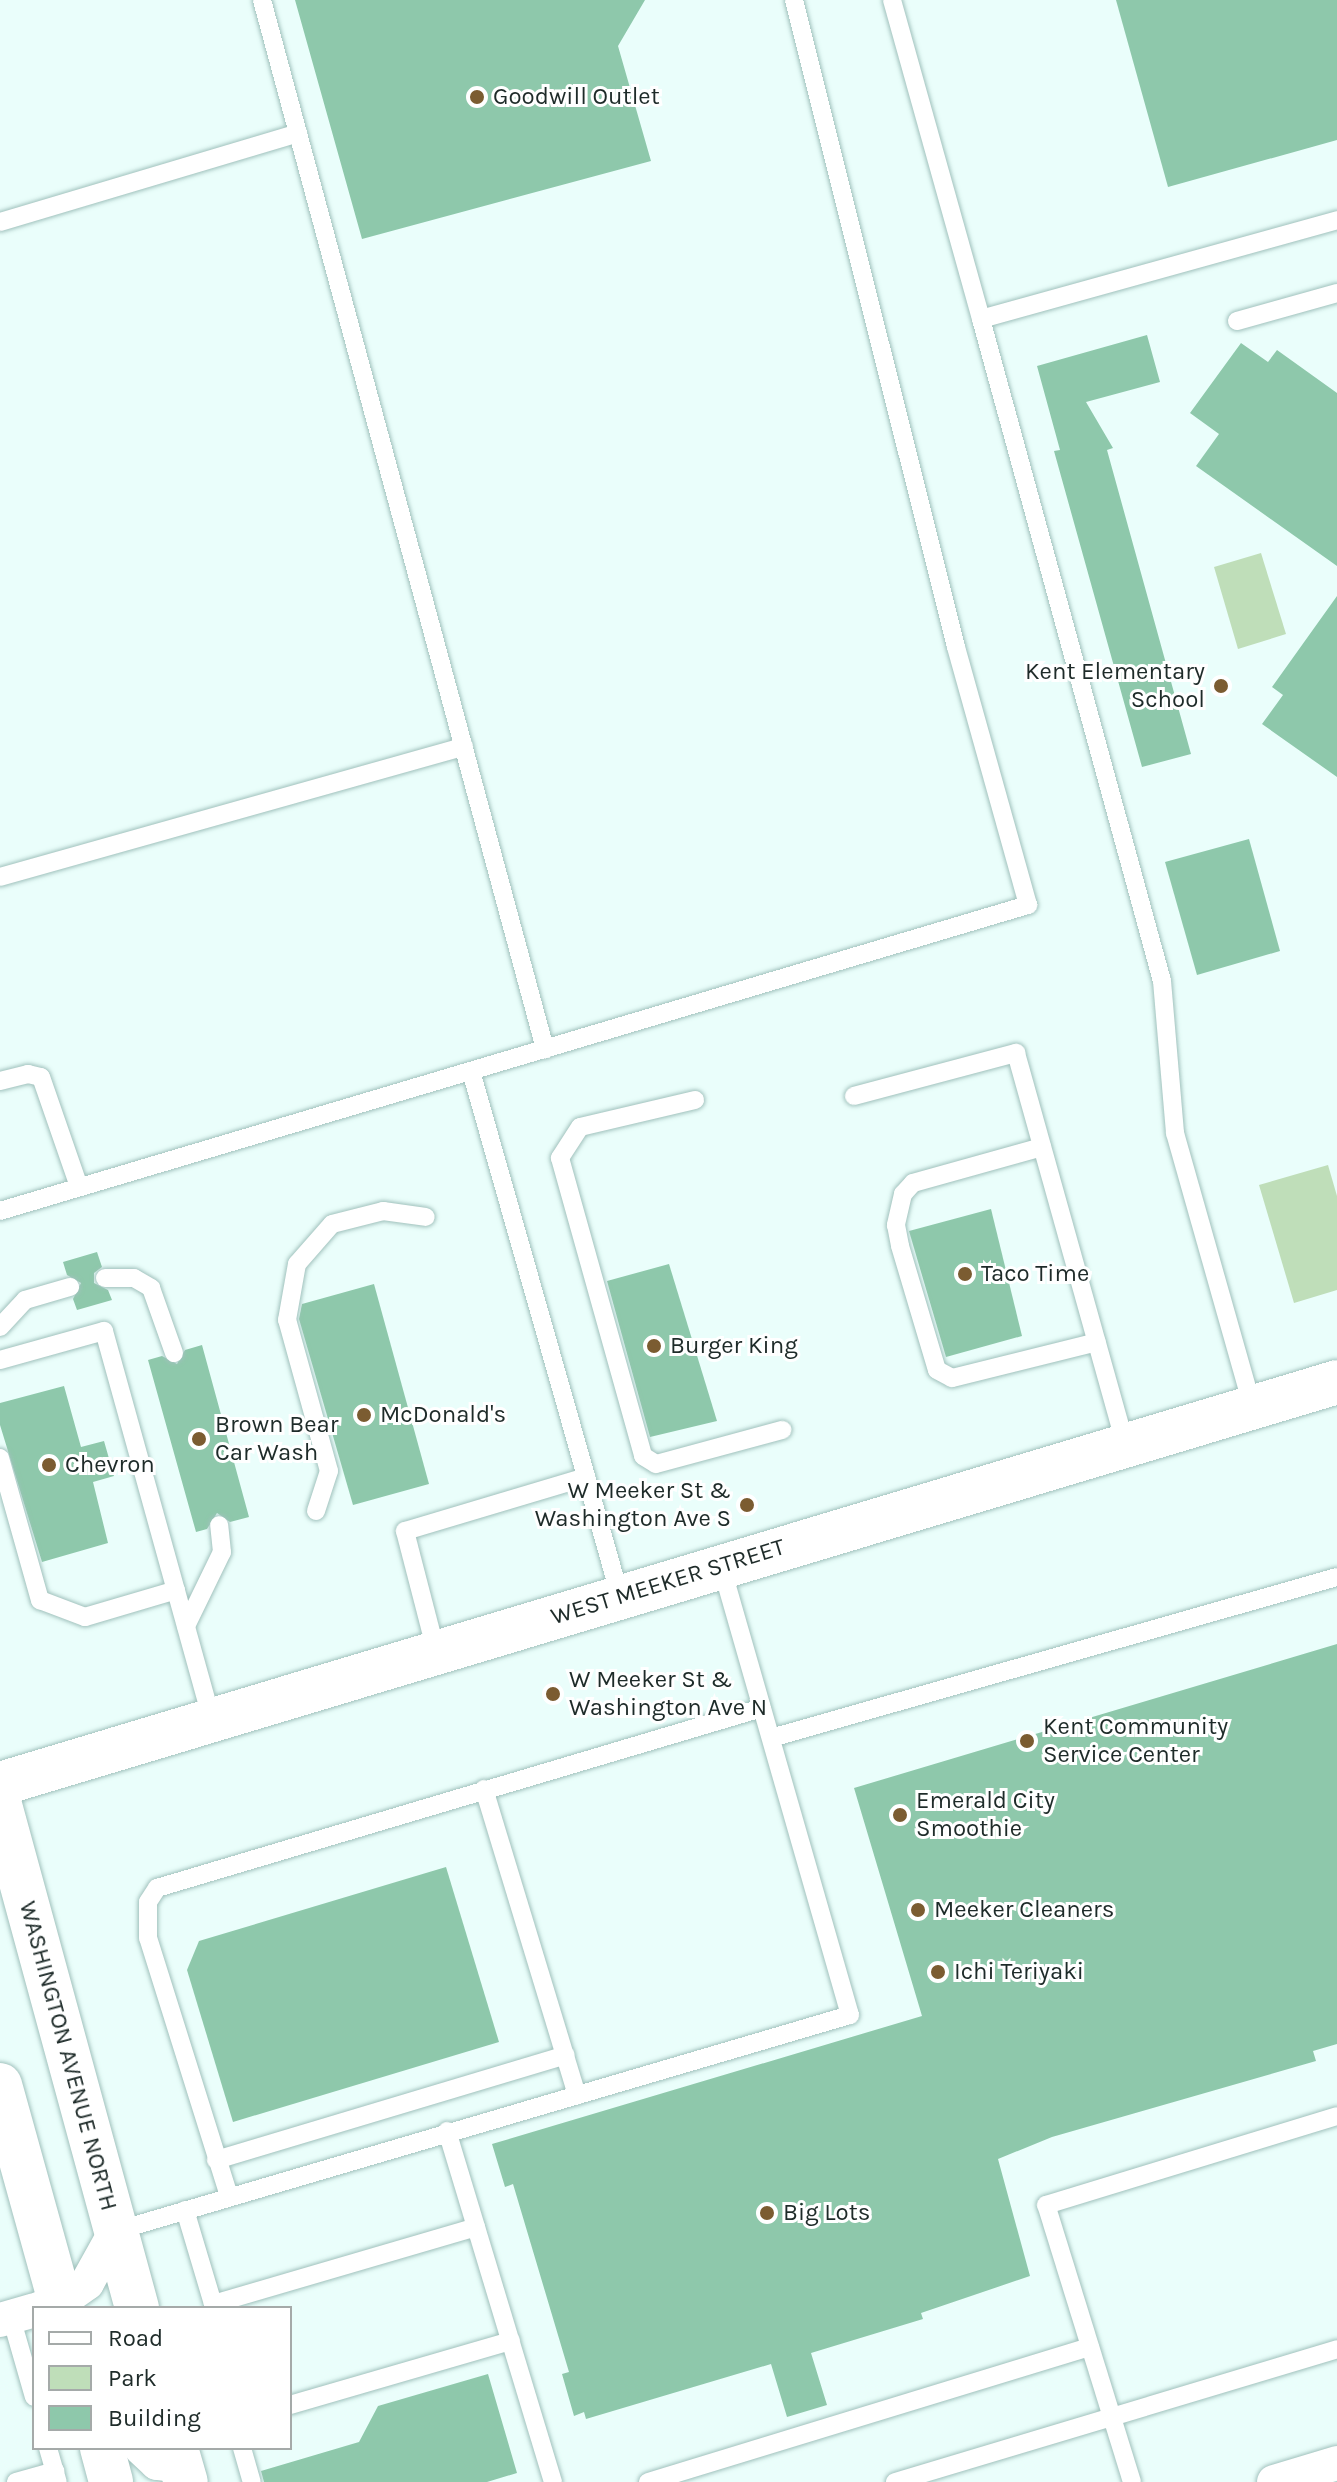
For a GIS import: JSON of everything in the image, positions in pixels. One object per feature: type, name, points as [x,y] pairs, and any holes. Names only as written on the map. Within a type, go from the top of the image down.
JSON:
[{"type":"main road","name":"WEST MEEKER STREET","points":[[0,1784],[211,1718],[1337,1382]]},
{"type":"main road","name":"WASHINGTON AVENUE NORTH","points":[[0,1805],[136,2306]]},
{"type":"main road","points":[[1,2096],[38,2306]]},
{"type":"main road","points":[[103,2450],[111,2482]]},
{"type":"street","points":[[46,2306],[87,2283],[116,2231]]},
{"type":"street","points":[[143,2450],[157,2463],[181,2465]]},
{"type":"street","points":[[1274,2482],[1337,2463]]},
{"type":"lane","points":[[262,0],[545,1049]]},
{"type":"lane","points":[[0,1211],[1028,905],[956,647],[794,0]]},
{"type":"lane","points":[[892,0],[1162,981],[1175,1133],[1253,1408]]},
{"type":"lane","points":[[0,222],[298,133]]},
{"type":"lane","points":[[981,319],[1337,220]]},
{"type":"lane","points":[[1237,321],[1337,293]]},
{"type":"lane","points":[[0,877],[464,747]]},
{"type":"lane","points":[[854,1096],[1016,1053],[1126,1446]]},
{"type":"lane","points":[[471,1071],[620,1596]]},
{"type":"lane","points":[[0,1081],[28,1074],[41,1077],[79,1187]]},
{"type":"lane","points":[[695,1100],[580,1127],[560,1158],[643,1456],[656,1464],[782,1430]]},
{"type":"lane","points":[[1042,1147],[913,1183],[903,1194],[899,1209],[900,1246],[937,1370],[952,1378],[972,1377],[1097,1342]]},
{"type":"lane","points":[[316,1511],[329,1471],[287,1320],[297,1264],[332,1224],[383,1211],[426,1217]]},
{"type":"lane","points":[[105,1278],[129,1276],[151,1288],[174,1353]]},
{"type":"lane","points":[[0,1327],[25,1300],[70,1287]]},
{"type":"lane","points":[[0,1360],[104,1331],[211,1718]]},
{"type":"lane","points":[[0,1458],[40,1600],[85,1617],[176,1590]]},
{"type":"lane","points":[[436,1651],[405,1531],[586,1477]]},
{"type":"lane","points":[[186,1626],[222,1552],[219,1525]]},
{"type":"lane","points":[[116,2231],[447,2131],[850,2015],[721,1566]]},
{"type":"lane","points":[[771,1738],[1337,1577]]},
{"type":"lane","points":[[229,2196],[148,1938],[148,1902],[157,1888],[762,1708]]},
{"type":"lane","points":[[484,1789],[577,2095]]},
{"type":"lane","points":[[216,2160],[566,2055]]},
{"type":"lane","points":[[1132,2482],[1046,2205],[1337,2116]]},
{"type":"lane","points":[[447,2131],[553,2482]]},
{"type":"lane","points":[[185,2210],[213,2306],[476,2227]]},
{"type":"lane","points":[[292,2404],[511,2341]]},
{"type":"lane","points":[[648,2482],[1090,2347]]},
{"type":"lane","points":[[895,2482],[1337,2349]]},
{"type":"lane","points":[[16,2482],[56,2477],[49,2450]]},
{"type":"lane","points":[[243,2450],[252,2482]]},
{"type":"green space","points":[[1261,553],[1286,634],[1238,649],[1214,567]]},
{"type":"green space","points":[[1328,1165],[1337,1196],[1337,1290],[1294,1303],[1259,1185]]},
{"type":"building","name":"Goodwill Outlet","points":[[295,0],[645,0],[618,46],[651,161],[362,239]]},
{"type":"building","points":[[1116,0],[1337,0],[1337,140],[1168,187]]},
{"type":"building","points":[[1147,335],[1160,382],[1086,402],[1113,448],[1107,450],[1191,754],[1142,767],[1054,451],[1060,450],[1037,366]]},
{"type":"building","points":[[1241,343],[1268,362],[1277,350],[1337,393],[1337,566],[1196,466],[1219,434],[1190,413]]},
{"type":"building","points":[[1337,596],[1337,777],[1262,724],[1283,695],[1272,687]]},
{"type":"building","points":[[1249,839],[1280,951],[1197,975],[1165,862]]},
{"type":"building","name":"Taco Time","points":[[991,1209],[1022,1336],[946,1357],[909,1231]]},
{"type":"building","points":[[97,1252],[102,1267],[94,1273],[94,1283],[108,1290],[112,1300],[77,1310],[73,1299],[81,1283],[67,1275],[63,1262]]},
{"type":"building","name":"Burger King","points":[[669,1264],[717,1421],[650,1437],[607,1281]]},
{"type":"building","name":"McDonald's","points":[[374,1284],[429,1484],[353,1505],[299,1319],[302,1304]]},
{"type":"building","name":"Brown Bear Car Wash","points":[[202,1345],[249,1517],[230,1522],[217,1513],[207,1529],[196,1532],[148,1360],[162,1356],[177,1364],[185,1350]]},
{"type":"building","name":"Chevron","points":[[64,1386],[81,1447],[104,1441],[114,1476],[93,1482],[108,1543],[42,1562],[0,1425],[0,1403]]},
{"type":"building","points":[[1337,1644],[1337,2044],[1313,2051],[1316,2061],[1052,2137],[998,2159],[1030,2276],[921,2313],[923,2319],[811,2353],[827,2405],[787,2417],[771,2364],[586,2419],[584,2412],[574,2416],[562,2374],[569,2372],[513,2184],[505,2187],[492,2144],[922,2016],[854,1788]]},
{"type":"building","points":[[446,1867],[499,2042],[233,2122],[187,1970],[199,1941]]},
{"type":"building","points":[[488,2374],[517,2473],[487,2482],[264,2482],[261,2471],[359,2442],[378,2406]]},
{"type":"place","name":"Goodwill Outlet","points":[[477,97]]},
{"type":"place","name":"Kent Elementary School","points":[[1221,686]]},
{"type":"place","name":"Taco Time","points":[[965,1274]]},
{"type":"place","name":"Burger King","points":[[654,1346]]},
{"type":"place","name":"McDonald's","points":[[364,1415]]},
{"type":"place","name":"Brown Bear Car Wash","points":[[199,1439]]},
{"type":"place","name":"Chevron","points":[[49,1465]]},
{"type":"place","name":"W Meeker St & Washington Ave S","points":[[747,1505]]},
{"type":"place","name":"W Meeker St & Washington Ave N","points":[[553,1694]]},
{"type":"place","name":"Kent Community Service Center","points":[[1027,1741]]},
{"type":"place","name":"Emerald City Smoothie","points":[[900,1815]]},
{"type":"place","name":"Meeker Cleaners","points":[[918,1910]]},
{"type":"place","name":"Ichi Teriyaki","points":[[938,1972]]},
{"type":"place","name":"Big Lots","points":[[767,2213]]}]
